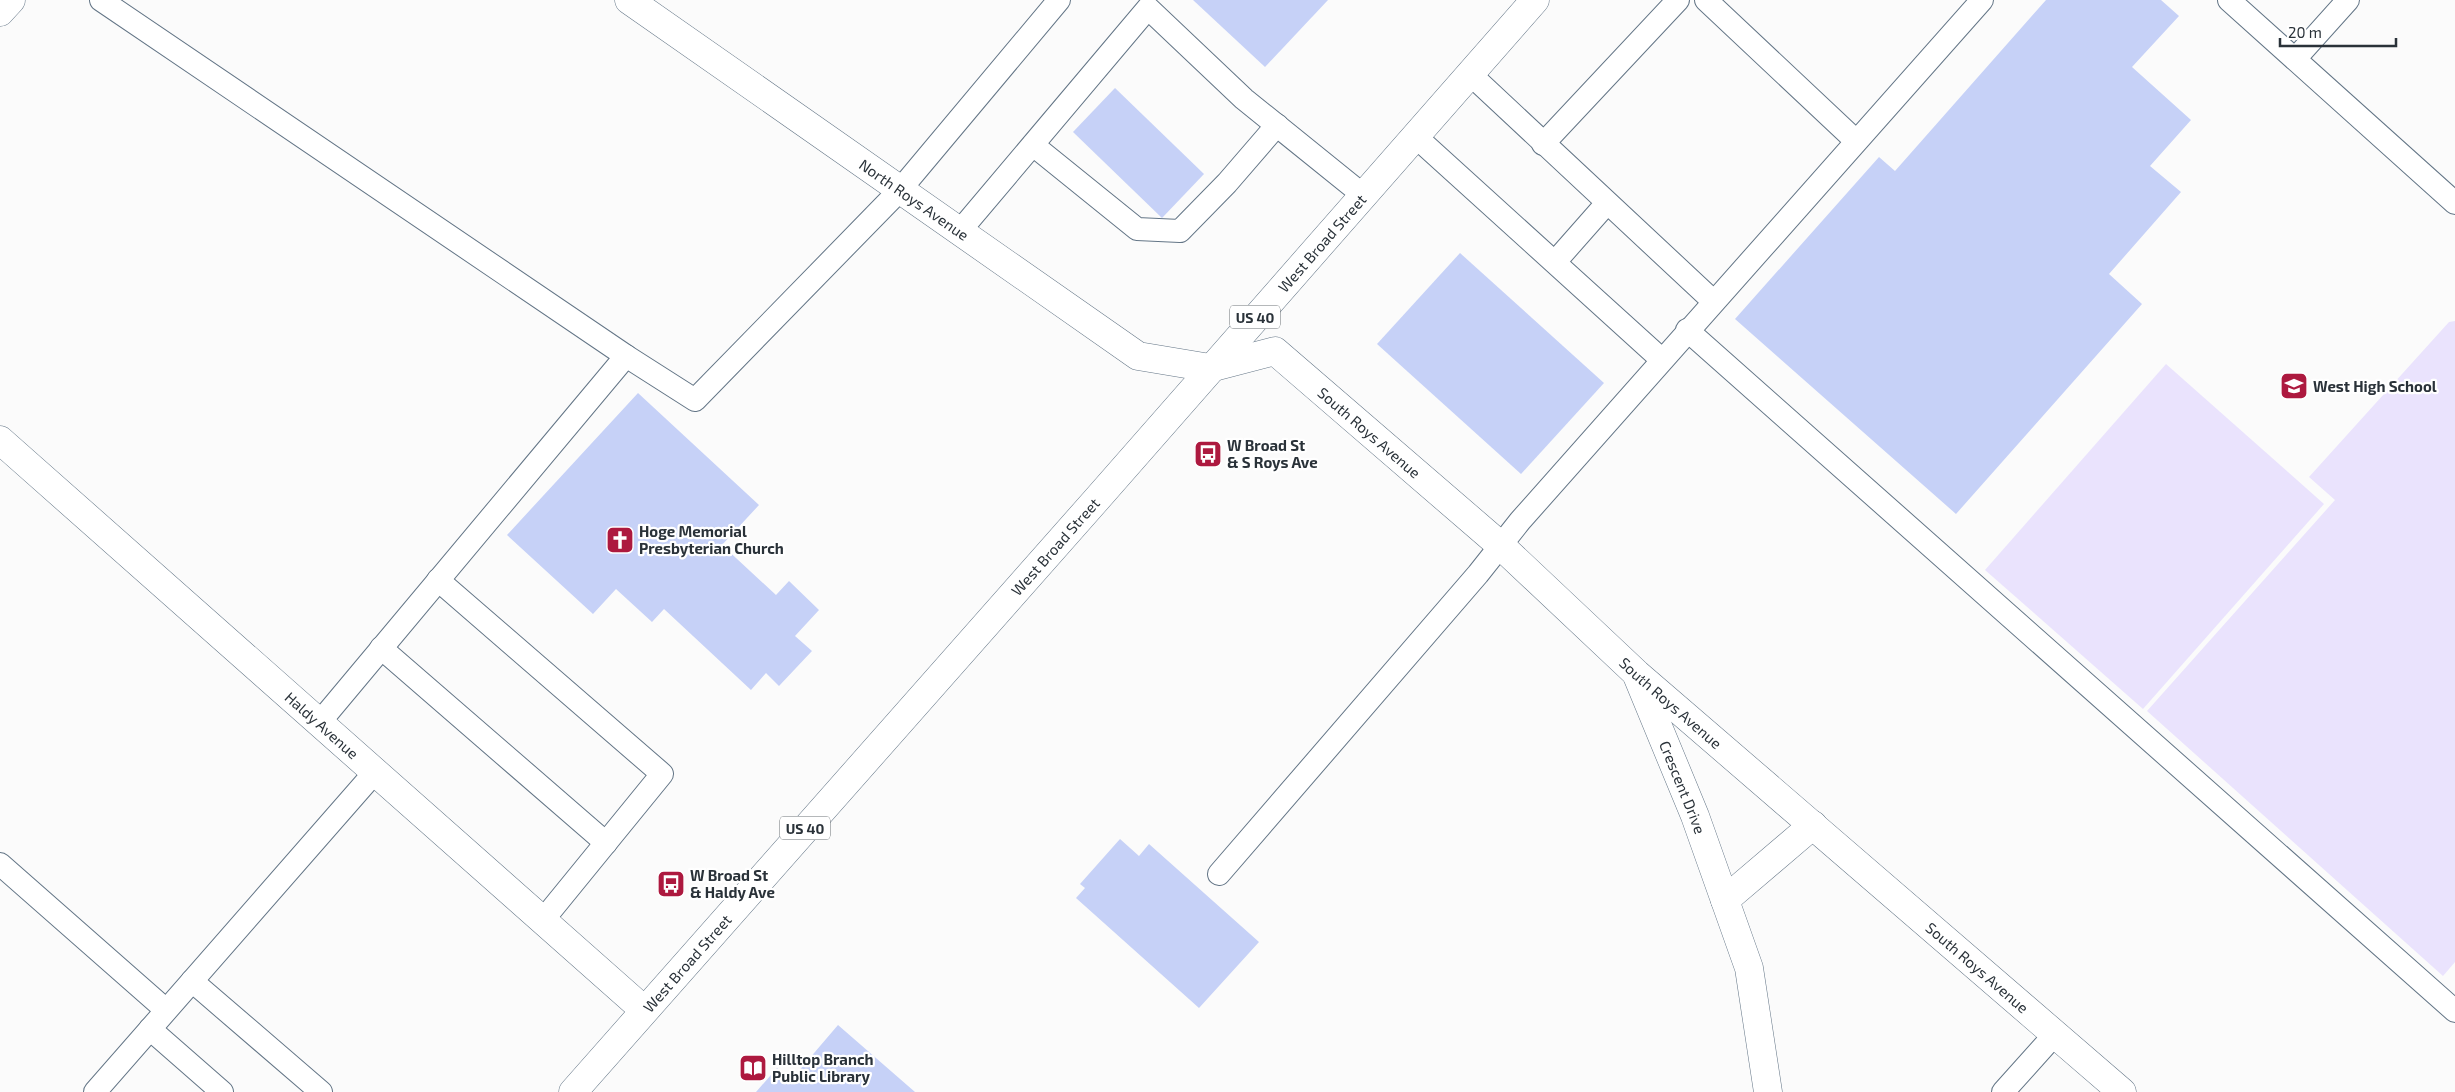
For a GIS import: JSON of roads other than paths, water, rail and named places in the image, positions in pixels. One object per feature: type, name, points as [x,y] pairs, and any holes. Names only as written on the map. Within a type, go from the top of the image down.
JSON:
[{"type":"street","points":[[0,12],[11,0]]},
{"type":"street","name":"North Roys Avenue","points":[[629,0],[958,232],[1138,356],[1210,368]]},
{"type":"street","name":"West Broad Street","points":[[572,1092],[1084,514],[1210,368],[1535,0]]},
{"type":"street","name":"South Roys Avenue","points":[[1210,368],[1275,351],[1500,545],[1637,674],[2056,1033],[2122,1092]]},
{"type":"street","name":"Haldy Avenue","points":[[0,440],[644,1010]]},
{"type":"street","name":"Crescent Drive","points":[[1637,674],[1695,816],[1749,968],[1768,1092]]},
{"type":"street","points":[[1725,900],[1813,825]]},
{"type":"lane","points":[[101,0],[626,356],[694,400],[900,191],[1059,0]]},
{"type":"lane","points":[[1543,144],[1678,0]]},
{"type":"lane","points":[[1706,0],[1856,141]]},
{"type":"lane","points":[[1219,874],[1661,359],[1982,0]]},
{"type":"lane","points":[[2228,0],[2455,203]]},
{"type":"lane","points":[[2295,60],[2348,0]]},
{"type":"lane","points":[[958,232],[1033,146],[1148,8],[1244,99],[1363,195]]},
{"type":"lane","points":[[1470,74],[1713,301]]},
{"type":"lane","points":[[1033,146],[1137,229],[1180,231],[1227,183],[1277,125]]},
{"type":"lane","points":[[1415,136],[1661,359]]},
{"type":"lane","points":[[1555,262],[1607,203]]},
{"type":"lane","points":[[1687,330],[2455,1010]]},
{"type":"lane","points":[[319,723],[626,356]]},
{"type":"lane","points":[[438,580],[662,774],[543,920]]},
{"type":"lane","points":[[382,648],[606,844]]},
{"type":"lane","points":[[95,1092],[375,772]]},
{"type":"lane","points":[[0,864],[166,1010]]},
{"type":"lane","points":[[192,981],[321,1092]]},
{"type":"lane","points":[[150,1029],[222,1092]]},
{"type":"lane","points":[[2003,1092],[2056,1033]]},
{"type":"place","name":"West High School","points":[[2294,386]]},
{"type":"place","name":"W Broad St & S Roys Ave","points":[[1208,454]]},
{"type":"place","name":"Hoge Memorial Presbyterian Church","points":[[620,540]]},
{"type":"place","name":"W Broad St & Haldy Ave","points":[[671,884]]},
{"type":"place","name":"Hilltop Branch Public Library","points":[[753,1068]]}]
